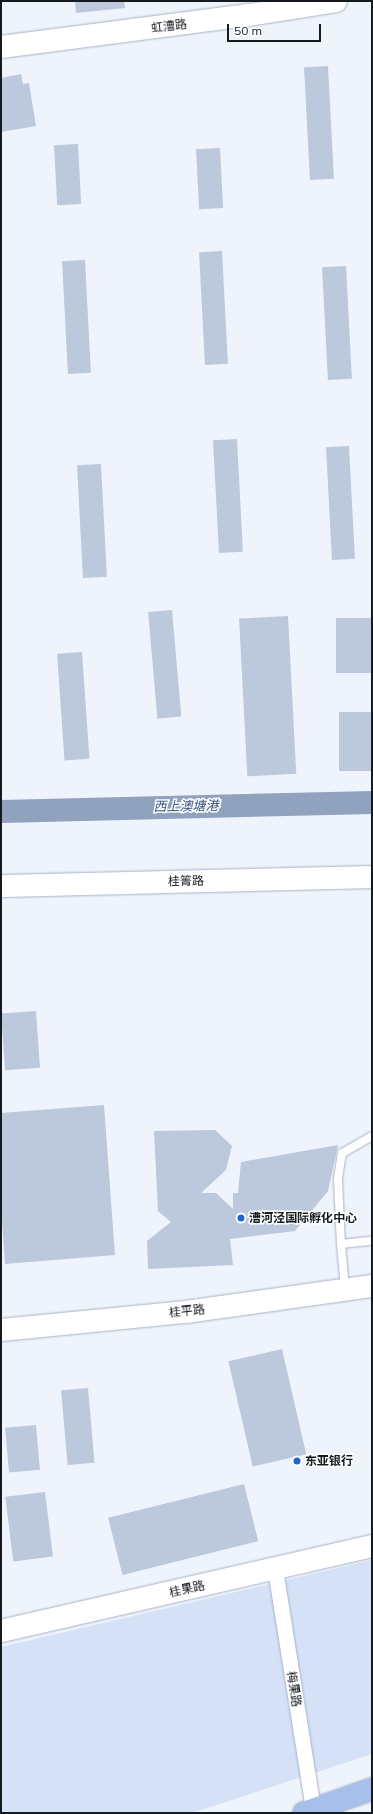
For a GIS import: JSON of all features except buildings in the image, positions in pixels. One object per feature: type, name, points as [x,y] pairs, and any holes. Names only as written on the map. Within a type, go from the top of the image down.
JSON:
[{"type":"main road","points":[[308,1811],[372,1789]]},
{"type":"street","name":"虹漕路","points":[[1,47],[249,15],[336,1]]},
{"type":"street","name":"桂箐路","points":[[1,886],[372,877]]},
{"type":"street","name":"桂平路","points":[[1,1330],[186,1312],[372,1286]]},
{"type":"street","name":"桂果路","points":[[1,1632],[372,1546]]},
{"type":"street","name":"梅果路","points":[[275,1569],[308,1811]]},
{"type":"lane","points":[[346,1290],[341,1244],[338,1179],[342,1154],[372,1136]]},
{"type":"lane","points":[[341,1244],[372,1241]]},
{"type":"shaded area","points":[[372,1560],[372,1754],[192,1813],[1,1813],[1,1647]]},
{"type":"waterway","name":"西上澳塘港","points":[[1,811],[372,802]]},
{"type":"place","name":"漕河泾国际孵化中心","points":[[241,1218]]},
{"type":"place","name":"东亚银行","points":[[297,1461]]}]
